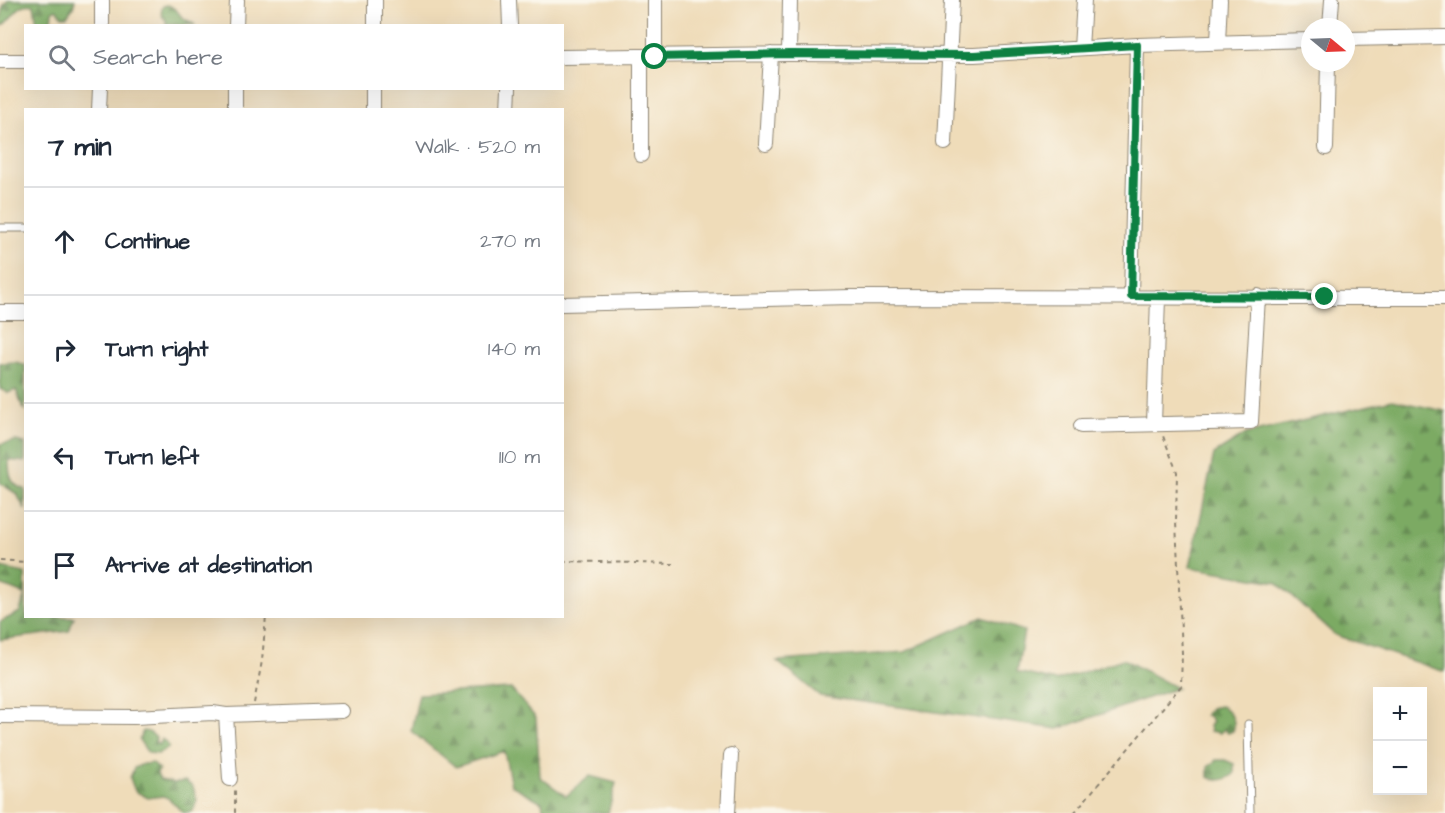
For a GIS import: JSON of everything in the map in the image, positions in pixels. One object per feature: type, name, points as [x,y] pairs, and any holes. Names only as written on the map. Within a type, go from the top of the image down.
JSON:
[{"type":"street","points":[[102,0],[102,24]]},
{"type":"street","points":[[237,0],[237,24]]},
{"type":"street","points":[[375,0],[375,24]]},
{"type":"street","points":[[509,0],[510,24]]},
{"type":"street","points":[[640,155],[655,0]]},
{"type":"street","points":[[789,54],[790,0]]},
{"type":"street","points":[[945,143],[952,0]]},
{"type":"street","points":[[1082,48],[1084,0]]},
{"type":"street","points":[[1218,42],[1220,0]]},
{"type":"street","points":[[1331,18],[1332,0]]},
{"type":"street","points":[[1355,39],[1445,37]]},
{"type":"street","points":[[564,57],[771,54],[950,55],[1137,45],[1301,40]]},
{"type":"street","points":[[1131,296],[1137,45]]},
{"type":"street","points":[[766,144],[771,54]]},
{"type":"street","points":[[0,61],[24,61]]},
{"type":"street","points":[[1326,148],[1329,72]]},
{"type":"street","points":[[99,108],[100,90]]},
{"type":"street","points":[[235,90],[235,108]]},
{"type":"street","points":[[373,90],[373,108]]},
{"type":"street","points":[[508,108],[509,90]]},
{"type":"street","points":[[1081,426],[1251,422],[1258,296]]},
{"type":"street","points":[[564,304],[851,297],[1445,298]]},
{"type":"street","points":[[1154,424],[1158,297]]},
{"type":"street","points":[[0,312],[24,312]]},
{"type":"street","points":[[0,716],[134,717],[213,713],[226,716],[342,711]]},
{"type":"street","points":[[226,716],[230,779]]},
{"type":"street","points":[[728,813],[731,755]]},
{"type":"lane","points":[[0,228],[24,228]]},
{"type":"lane","points":[[1248,724],[1250,813]]},
{"type":"path","points":[[1074,813],[1181,686],[1176,472],[1164,437],[1154,424]]},
{"type":"path","points":[[0,560],[24,562]]},
{"type":"path","points":[[564,561],[673,564]]},
{"type":"path","points":[[251,714],[261,670],[266,618]]},
{"type":"path","points":[[230,779],[235,786],[235,813]]},
{"type":"green space","points":[[8,0],[75,0],[67,16],[62,16],[56,9],[52,12],[49,24],[37,24],[34,5],[28,5],[19,8],[0,27],[3,7]]},
{"type":"green space","points":[[168,5],[176,9],[183,18],[194,24],[166,24],[161,12],[163,6]]},
{"type":"green space","points":[[16,362],[24,365],[24,409],[16,390],[8,393],[0,389],[0,363]]},
{"type":"green space","points":[[1392,400],[1445,411],[1445,672],[1335,635],[1276,582],[1190,567],[1214,454],[1246,434]]},
{"type":"green space","points":[[16,441],[24,443],[24,462],[9,460],[9,470],[13,482],[24,489],[24,508],[17,494],[0,483],[0,444]]},
{"type":"green space","points":[[0,568],[24,573],[24,594],[0,585]]},
{"type":"green space","points":[[24,598],[24,618],[74,618],[69,631],[0,640],[0,622],[20,612]]},
{"type":"green space","points":[[982,617],[1024,631],[1017,672],[1056,681],[1123,659],[1177,688],[1058,729],[820,696],[777,661],[905,652]]},
{"type":"green space","points":[[511,689],[536,718],[540,777],[566,796],[590,776],[616,783],[608,813],[544,813],[542,802],[511,785],[504,751],[456,767],[411,731],[419,694]]},
{"type":"green space","points":[[1220,706],[1232,716],[1233,731],[1228,733],[1224,729],[1220,733],[1210,731],[1209,726],[1212,722],[1210,717],[1205,715],[1210,708]]},
{"type":"green space","points":[[143,731],[149,732],[156,738],[155,743],[160,744],[162,739],[169,746],[158,754],[148,753],[139,740]]},
{"type":"green space","points":[[1216,760],[1225,760],[1234,764],[1234,774],[1222,780],[1208,777],[1208,767]]},
{"type":"green space","points":[[153,763],[159,770],[157,774],[160,780],[175,783],[185,781],[193,787],[197,801],[193,811],[184,813],[168,798],[163,796],[148,798],[135,791],[130,778],[134,768]]},
{"type":"route","points":[[655,57],[789,54],[974,55],[1137,45],[1131,296],[1325,297]]}]
